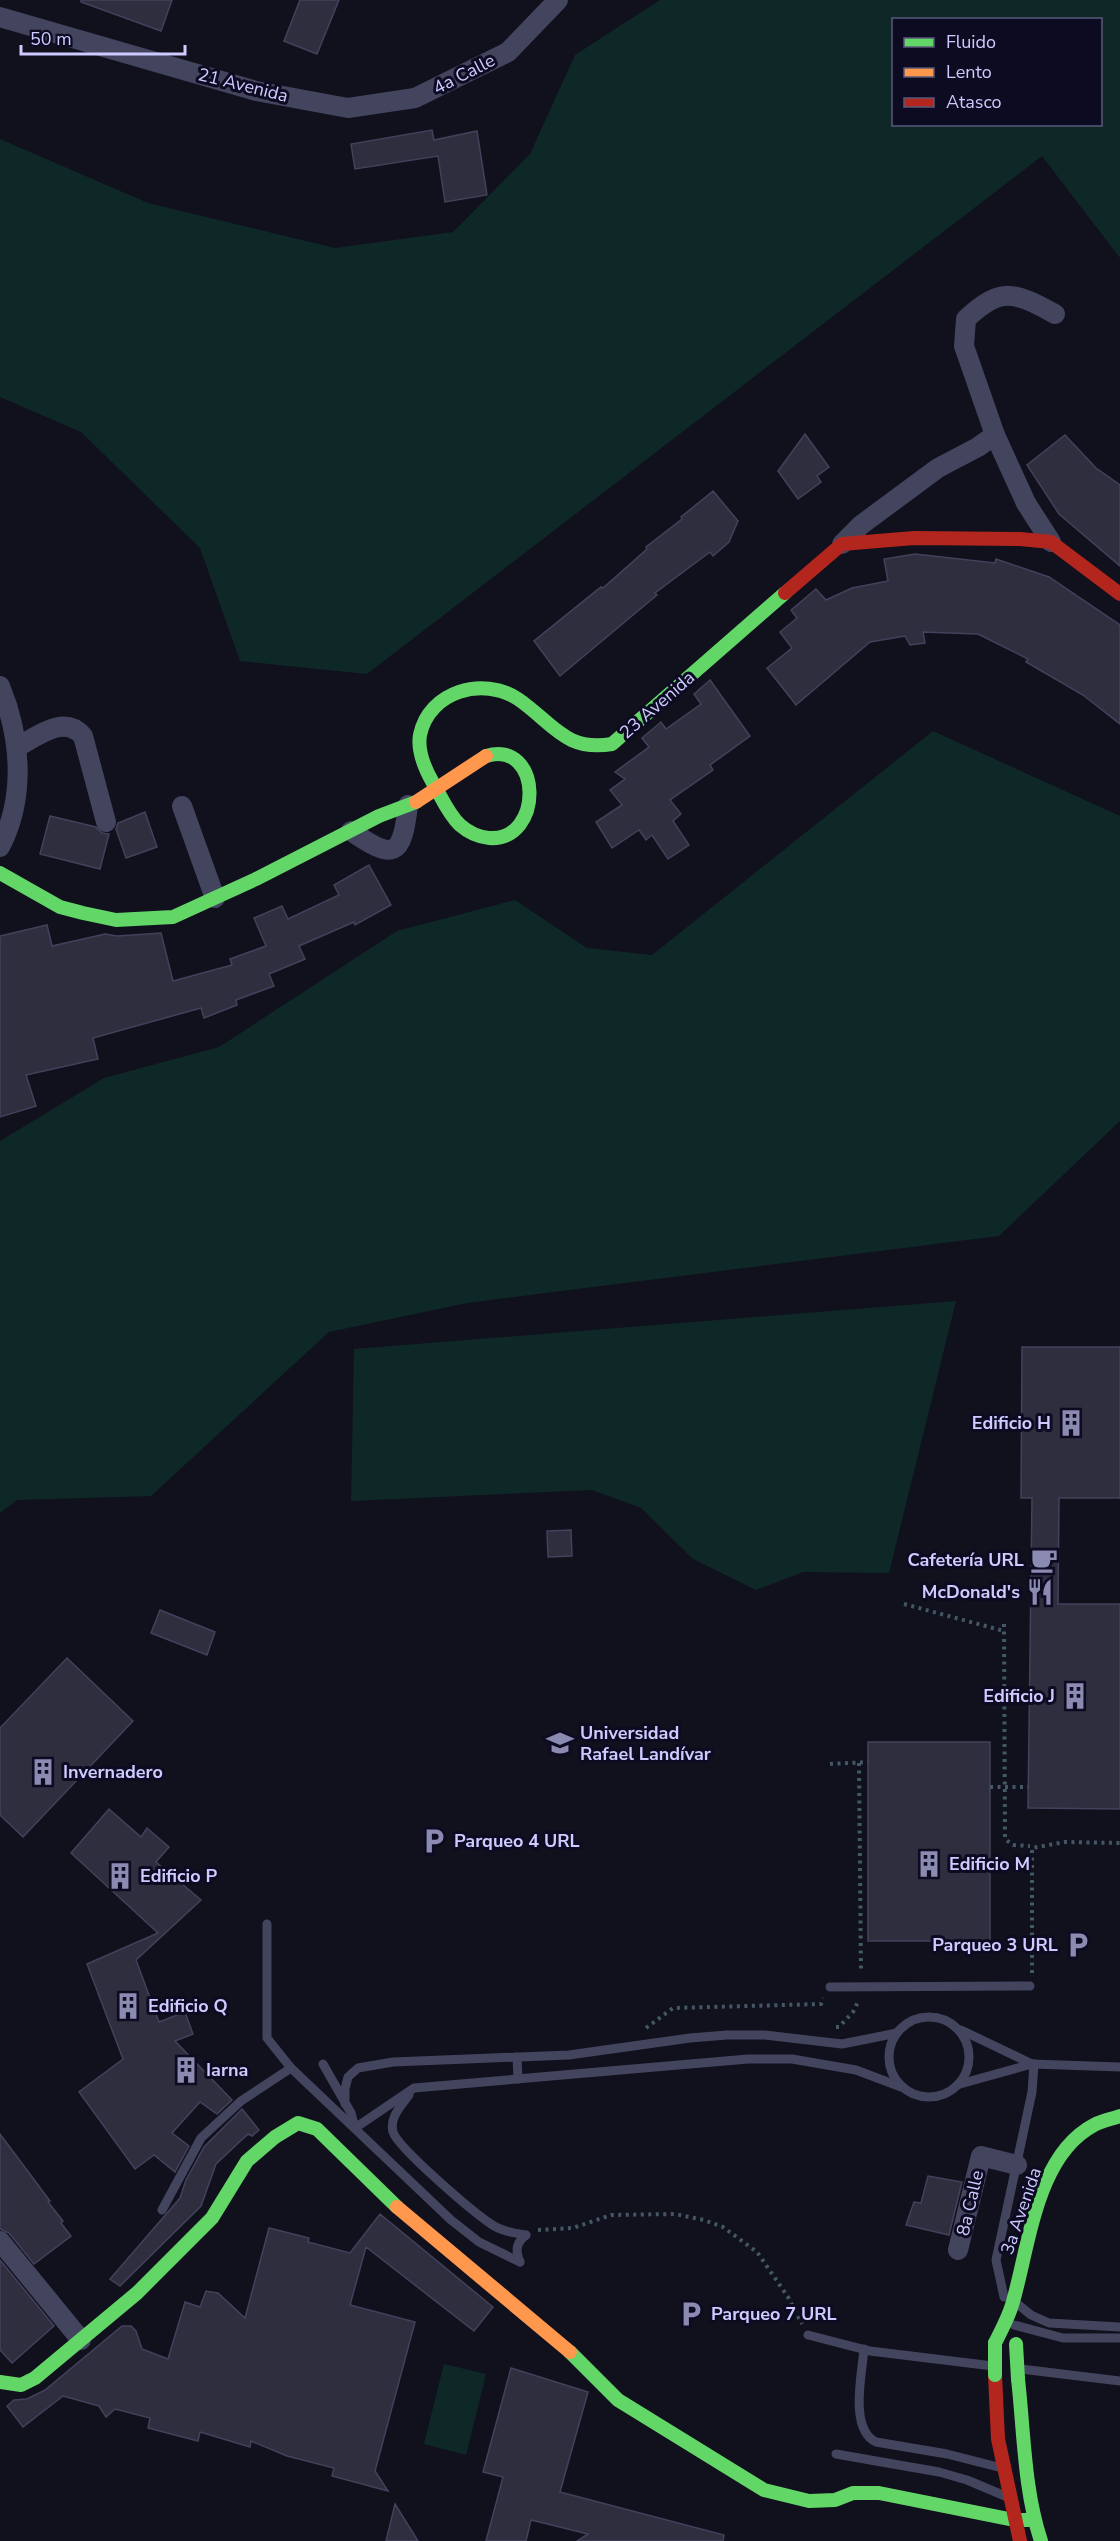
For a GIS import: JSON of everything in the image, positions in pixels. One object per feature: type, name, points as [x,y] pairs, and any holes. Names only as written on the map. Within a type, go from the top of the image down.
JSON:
[{"type":"street","name":"4a Calle","points":[[348,108],[415,98],[508,52],[558,0]]},
{"type":"street","name":"21 Avenida","points":[[0,17],[256,91],[348,108]]},
{"type":"street","points":[[1055,314],[1017,296],[999,296],[982,304],[966,319],[964,346],[995,435],[1026,503],[1051,542],[1120,594]]},
{"type":"street","name":"23 Avenida","points":[[0,873],[60,907],[116,920],[173,917],[412,803],[486,756],[494,753],[510,756],[521,765],[529,781],[530,789],[524,817],[513,833],[503,837],[481,836],[459,825],[423,768],[420,737],[424,722],[441,702],[463,689],[479,687],[493,689],[511,694],[570,741],[598,749],[612,744],[861,525],[938,468],[978,447],[995,435]]},
{"type":"street","points":[[842,544],[914,538],[1020,539],[1051,542]]},
{"type":"street","points":[[0,686],[11,717],[17,747],[18,778],[14,810],[0,847]]},
{"type":"street","points":[[17,747],[54,728],[67,725],[76,727],[83,736],[106,822]]},
{"type":"street","points":[[351,831],[377,848],[387,850],[395,848],[405,836],[412,803]]},
{"type":"street","points":[[182,806],[214,898]]},
{"type":"street","name":"3a Avenida","points":[[1041,2541],[1035,2520],[1020,2418],[1016,2344],[1011,2320],[1013,2301],[1026,2242],[1044,2188],[1065,2148],[1087,2128],[1120,2116]]},
{"type":"street","points":[[0,2382],[21,2385],[35,2378],[137,2293],[212,2218],[248,2161],[275,2137],[298,2123],[317,2129],[402,2212],[560,2342],[618,2400],[764,2490],[809,2501],[835,2500],[853,2493],[879,2493],[1014,2520],[1035,2520]]},
{"type":"street","name":"8a Calle","points":[[958,2250],[981,2156],[1017,2165]]},
{"type":"street","points":[[0,2241],[81,2340]]},
{"type":"street","name":"3a Avenida","points":[[1003,2469],[995,2407],[995,2343],[1011,2320]]},
{"type":"street","points":[[1003,2469],[1020,2541]]},
{"type":"lane","points":[[267,1924],[267,2038],[291,2068],[451,2220],[479,2242],[520,2262],[517,2246],[529,2233]]},
{"type":"lane","points":[[830,1987],[861,1989],[1030,1986]]},
{"type":"lane","points":[[901,2087],[890,2067],[891,2044],[897,2033],[907,2024],[920,2018],[933,2017],[947,2021],[958,2029],[1033,2064]]},
{"type":"lane","points":[[958,2029],[966,2040],[969,2052],[969,2063],[960,2084]]},
{"type":"lane","points":[[345,2104],[348,2077],[358,2068],[393,2062],[569,2055],[727,2035],[765,2035],[842,2044],[897,2033]]},
{"type":"lane","points":[[569,2055],[570,2075]]},
{"type":"lane","points":[[517,2057],[518,2079]]},
{"type":"lane","points":[[355,2128],[414,2088],[748,2059],[792,2059],[856,2070],[901,2087],[910,2093],[931,2098],[942,2096],[960,2084],[1033,2064],[1120,2067]]},
{"type":"lane","points":[[323,2064],[351,2113],[355,2128]]},
{"type":"lane","points":[[1033,2064],[1032,2092],[996,2260],[1011,2320],[1063,2338],[1120,2337]]},
{"type":"lane","points":[[162,2210],[201,2138],[241,2101],[291,2068]]},
{"type":"lane","points":[[414,2088],[394,2115],[393,2132],[404,2148],[492,2225],[511,2233],[529,2233]]},
{"type":"lane","points":[[351,2113],[358,2117],[374,2115]]},
{"type":"lane","points":[[1013,2301],[1031,2315],[1049,2323],[1120,2327]]},
{"type":"lane","points":[[808,2333],[864,2349],[1120,2381]]},
{"type":"lane","points":[[864,2349],[859,2410],[867,2437],[876,2442],[947,2454],[1003,2469]]},
{"type":"lane","points":[[836,2454],[939,2472],[1010,2497]]},
{"type":"path","points":[[904,1604],[1004,1631]]},
{"type":"path","points":[[1004,1624],[1005,1839],[1013,1845],[1030,1846]]},
{"type":"path","points":[[831,2027],[839,2027],[853,2012],[861,1996],[860,1762]]},
{"type":"path","points":[[830,1764],[868,1762]]},
{"type":"path","points":[[990,1787],[1028,1787]]},
{"type":"path","points":[[1030,1986],[1032,1986],[1032,1848],[1065,1842],[1120,1843]]},
{"type":"path","points":[[641,2031],[674,2008],[821,2004],[826,1988],[830,1987]]},
{"type":"path","points":[[529,2233],[573,2228],[611,2215],[675,2214],[704,2220],[723,2228],[757,2252],[788,2296],[798,2321],[808,2333]]},
{"type":"green space","points":[[660,0],[1120,0],[1120,258],[1042,156],[367,674],[240,661],[200,548],[81,432],[0,397],[0,139],[148,203],[335,248],[453,232],[530,154],[575,55]]},
{"type":"green space","points":[[933,731],[1120,816],[1120,1121],[999,1236],[467,1303],[329,1332],[151,1496],[17,1500],[0,1513],[0,1141],[104,1078],[219,1047],[397,931],[515,900],[587,948],[652,955]]},
{"type":"green space","points":[[956,1301],[889,1573],[803,1572],[756,1590],[693,1559],[641,1508],[592,1490],[351,1501],[354,1349]]},
{"type":"green space","points":[[444,2364],[486,2374],[466,2455],[424,2444]]},
{"type":"building","points":[[81,0],[172,0],[161,31],[81,2]]},
{"type":"building","points":[[300,0],[339,0],[317,54],[284,41]]},
{"type":"building","points":[[432,130],[434,140],[477,131],[487,195],[445,202],[438,156],[355,169],[351,144]]},
{"type":"building","points":[[805,434],[829,467],[817,476],[821,482],[798,499],[778,471]]},
{"type":"building","points":[[1065,435],[1096,468],[1120,485],[1120,566],[1059,514],[1027,465]]},
{"type":"building","points":[[713,491],[738,521],[729,542],[713,556],[710,552],[655,593],[657,595],[560,676],[534,641],[601,587],[603,588],[647,549],[646,547]]},
{"type":"building","points":[[915,554],[995,563],[996,559],[1049,577],[1120,625],[1120,724],[1083,695],[1026,662],[1028,659],[978,634],[923,632],[925,643],[910,645],[905,636],[870,642],[796,705],[767,668],[792,648],[780,632],[797,618],[791,610],[816,589],[826,600],[852,588],[888,581],[884,559]]},
{"type":"building","points":[[710,680],[750,736],[710,765],[713,770],[670,800],[681,814],[673,821],[689,845],[668,859],[652,835],[646,840],[639,830],[612,848],[596,822],[622,805],[610,790],[625,779],[615,772],[649,747],[642,738],[661,722],[666,729],[701,704],[694,694]]},
{"type":"building","points":[[145,812],[157,847],[126,858],[116,829],[118,823]]},
{"type":"building","points":[[50,816],[96,827],[102,833],[109,834],[100,869],[40,854]]},
{"type":"building","points":[[369,865],[391,905],[355,925],[354,922],[299,946],[305,959],[269,974],[274,986],[236,1000],[237,1005],[204,1018],[201,1008],[93,1038],[98,1059],[26,1075],[36,1106],[0,1117],[0,936],[47,925],[52,946],[105,934],[117,936],[161,933],[173,981],[232,965],[230,959],[266,946],[254,918],[282,906],[288,919],[339,895],[334,885]]},
{"type":"building","points":[[1022,1347],[1120,1347],[1120,1498],[1059,1498],[1058,1604],[1120,1604],[1120,1809],[1028,1808],[1032,1498],[1021,1498]]},
{"type":"building","points":[[571,1530],[572,1556],[548,1557],[547,1531]]},
{"type":"building","points":[[160,1610],[215,1632],[207,1655],[151,1633]]},
{"type":"building","name":"Invernadero","points":[[67,1658],[133,1721],[23,1837],[0,1815],[0,1728]]},
{"type":"building","name":"Edificio M","points":[[868,1742],[990,1742],[990,1941],[868,1941]]},
{"type":"building","points":[[109,1809],[141,1837],[147,1828],[169,1847],[156,1862],[201,1900],[136,1960],[159,2022],[185,2012],[193,2034],[175,2041],[232,2100],[217,2114],[200,2102],[172,2133],[189,2146],[175,2172],[154,2155],[135,2169],[79,2092],[123,2059],[87,1964],[158,1933],[71,1853]]},
{"type":"building","points":[[242,2109],[259,2130],[252,2136],[248,2134],[216,2164],[201,2206],[120,2286],[110,2279],[180,2198],[186,2180],[204,2147]]},
{"type":"building","points":[[0,2134],[50,2201],[48,2202],[71,2236],[34,2264],[9,2233],[0,2229]]},
{"type":"building","points":[[928,2176],[962,2182],[949,2235],[906,2225],[914,2202],[921,2203]]},
{"type":"building","points":[[380,2214],[493,2307],[474,2331],[366,2247],[350,2305],[415,2322],[375,2471],[388,2491],[332,2476],[334,2468],[287,2456],[251,2441],[250,2447],[200,2432],[198,2441],[148,2428],[150,2418],[115,2409],[106,2417],[99,2406],[63,2396],[23,2427],[7,2406],[14,2400],[27,2399],[45,2390],[122,2326],[131,2326],[136,2331],[142,2349],[168,2359],[185,2302],[200,2307],[206,2291],[218,2293],[245,2318],[269,2228],[309,2238],[308,2242],[350,2253]]},
{"type":"building","points":[[0,2260],[54,2326],[12,2363],[0,2350]]},
{"type":"building","points":[[511,2368],[588,2392],[560,2492],[724,2535],[723,2541],[577,2541],[588,2534],[531,2520],[526,2541],[486,2541],[503,2477],[483,2472]]},
{"type":"building","points":[[395,2504],[418,2541],[386,2541]]},
{"type":"traffic: fast","points":[[486,756],[505,755],[518,762],[526,776],[530,792],[527,809],[520,824],[507,835],[489,838],[470,832],[456,821],[430,778],[421,754],[419,741],[425,720],[446,698],[474,689],[504,692],[518,699],[560,734],[571,740],[582,744],[612,744],[785,593]]},
{"type":"traffic: fast","points":[[0,873],[60,907],[83,913],[116,920],[173,917],[256,879],[379,816],[416,802]]},
{"type":"traffic: fast","points":[[995,2343],[1012,2305],[1037,2206],[1059,2158],[1074,2139],[1094,2125],[1120,2116]]},
{"type":"traffic: fast","points":[[0,2382],[21,2385],[35,2378],[137,2293],[212,2218],[247,2161],[275,2137],[298,2123],[317,2129],[397,2207]]},
{"type":"traffic: fast","points":[[995,2343],[995,2375]]},
{"type":"traffic: fast","points":[[1016,2344],[1018,2379]]},
{"type":"traffic: fast","points":[[570,2352],[618,2400],[764,2490],[809,2501],[835,2500],[853,2493],[879,2493],[1014,2520],[1034,2520]]},
{"type":"traffic: fast","points":[[1018,2379],[1025,2461],[1031,2502],[1041,2541]]},
{"type":"traffic: slow","points":[[416,802],[486,756]]},
{"type":"traffic: slow","points":[[397,2207],[570,2352]]},
{"type":"traffic: jam","points":[[785,593],[842,544],[914,538],[1020,539],[1051,542],[1120,594]]},
{"type":"traffic: jam","points":[[995,2375],[998,2439],[1020,2541]]},
{"type":"place","name":"Edificio H","points":[[1071,1423]]},
{"type":"place","name":"Cafetería URL","points":[[1044,1560]]},
{"type":"place","name":"McDonald's","points":[[1040,1592]]},
{"type":"place","name":"Edificio J","points":[[1075,1696]]},
{"type":"place","name":"Universidad Rafael Landívar","points":[[560,1743]]},
{"type":"place","name":"Invernadero","points":[[43,1772]]},
{"type":"place","name":"Parqueo 4 URL","points":[[434,1841]]},
{"type":"place","name":"Edificio M","points":[[929,1864]]},
{"type":"place","name":"Edificio P","points":[[120,1876]]},
{"type":"place","name":"Parqueo 3 URL","points":[[1078,1945]]},
{"type":"place","name":"Edificio Q","points":[[128,2006]]},
{"type":"place","name":"Iarna","points":[[186,2070]]},
{"type":"place","name":"Parqueo 7 URL","points":[[691,2314]]}]
